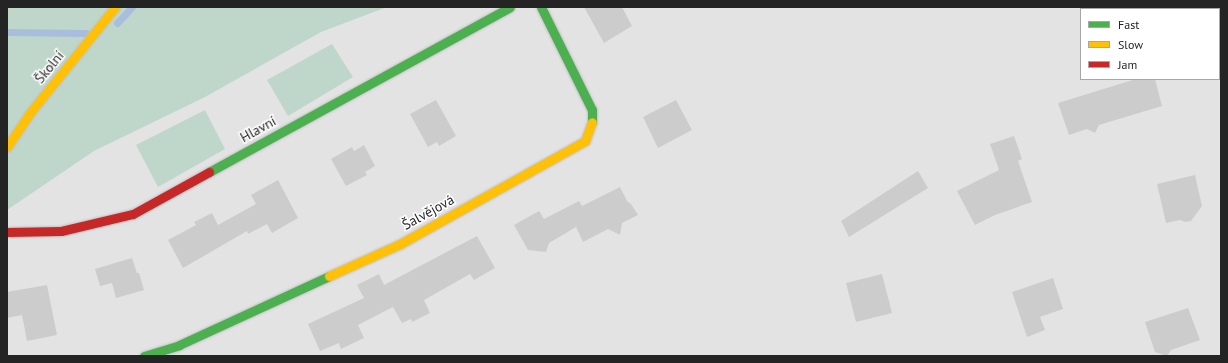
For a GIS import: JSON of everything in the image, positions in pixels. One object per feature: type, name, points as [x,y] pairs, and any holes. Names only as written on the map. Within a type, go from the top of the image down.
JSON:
[{"type":"street","name":"Školní","points":[[7,147],[29,114],[115,7]]},
{"type":"street","name":"Hlavní","points":[[7,232],[61,232],[133,214],[510,7]]},
{"type":"street","name":"Šalvějová","points":[[144,356],[179,345],[400,244],[585,141],[592,125],[592,110],[541,7]]},
{"type":"green space","points":[[7,7],[387,7],[321,32],[205,97],[94,151],[7,210]]},
{"type":"green space","points":[[332,44],[353,77],[288,116],[267,80]]},
{"type":"green space","points":[[205,110],[225,149],[158,187],[136,145]]},
{"type":"building","points":[[584,7],[622,7],[632,26],[604,43]]},
{"type":"building","points":[[1133,80],[1155,80],[1162,106],[1099,125],[1095,133],[1087,129],[1069,135],[1058,103]]},
{"type":"building","points":[[436,100],[456,136],[439,146],[437,142],[428,147],[410,114]]},
{"type":"building","points":[[676,100],[692,130],[658,148],[643,117]]},
{"type":"building","points":[[1014,136],[1022,159],[1018,161],[1032,202],[995,215],[975,225],[957,191],[999,170],[990,144]]},
{"type":"building","points":[[364,145],[375,166],[365,172],[367,175],[346,186],[331,159],[352,147],[354,151]]},
{"type":"building","points":[[918,171],[928,188],[849,237],[841,221]]},
{"type":"building","points":[[1195,175],[1202,206],[1191,221],[1185,222],[1180,220],[1166,223],[1157,184]]},
{"type":"building","points":[[278,180],[298,218],[272,233],[267,224],[248,234],[247,231],[183,268],[168,240],[196,225],[194,222],[212,213],[218,225],[256,204],[251,195]]},
{"type":"building","points":[[620,187],[627,201],[631,204],[638,215],[622,223],[620,235],[608,229],[583,242],[576,227],[549,243],[546,252],[528,250],[514,225],[539,211],[544,219],[579,201],[582,206]]},
{"type":"building","points":[[477,236],[495,268],[474,280],[470,274],[424,300],[430,313],[412,322],[411,319],[402,323],[393,307],[358,325],[364,338],[341,349],[339,343],[320,351],[308,324],[364,298],[357,285],[379,274],[384,285]]},
{"type":"building","points":[[132,258],[137,273],[139,273],[144,290],[116,298],[112,283],[100,286],[95,269]]},
{"type":"building","points":[[882,274],[892,313],[856,322],[846,283]]},
{"type":"building","points":[[1053,278],[1063,309],[1040,317],[1045,330],[1027,337],[1012,292]]},
{"type":"building","points":[[47,285],[57,335],[27,341],[22,315],[7,318],[7,292]]},
{"type":"building","points":[[1188,308],[1200,340],[1171,350],[1167,356],[1155,352],[1145,322]]},
{"type":"waterway","points":[[117,23],[132,7]]},
{"type":"waterway","points":[[7,32],[86,33]]},
{"type":"traffic: fast","points":[[209,172],[510,7]]},
{"type":"traffic: fast","points":[[541,7],[592,110],[592,122]]},
{"type":"traffic: fast","points":[[144,356],[179,345],[329,276]]},
{"type":"traffic: slow","points":[[7,147],[29,114],[115,7]]},
{"type":"traffic: slow","points":[[329,276],[400,244],[585,141],[592,122]]},
{"type":"traffic: jam","points":[[7,232],[61,231],[133,214],[209,172]]}]
